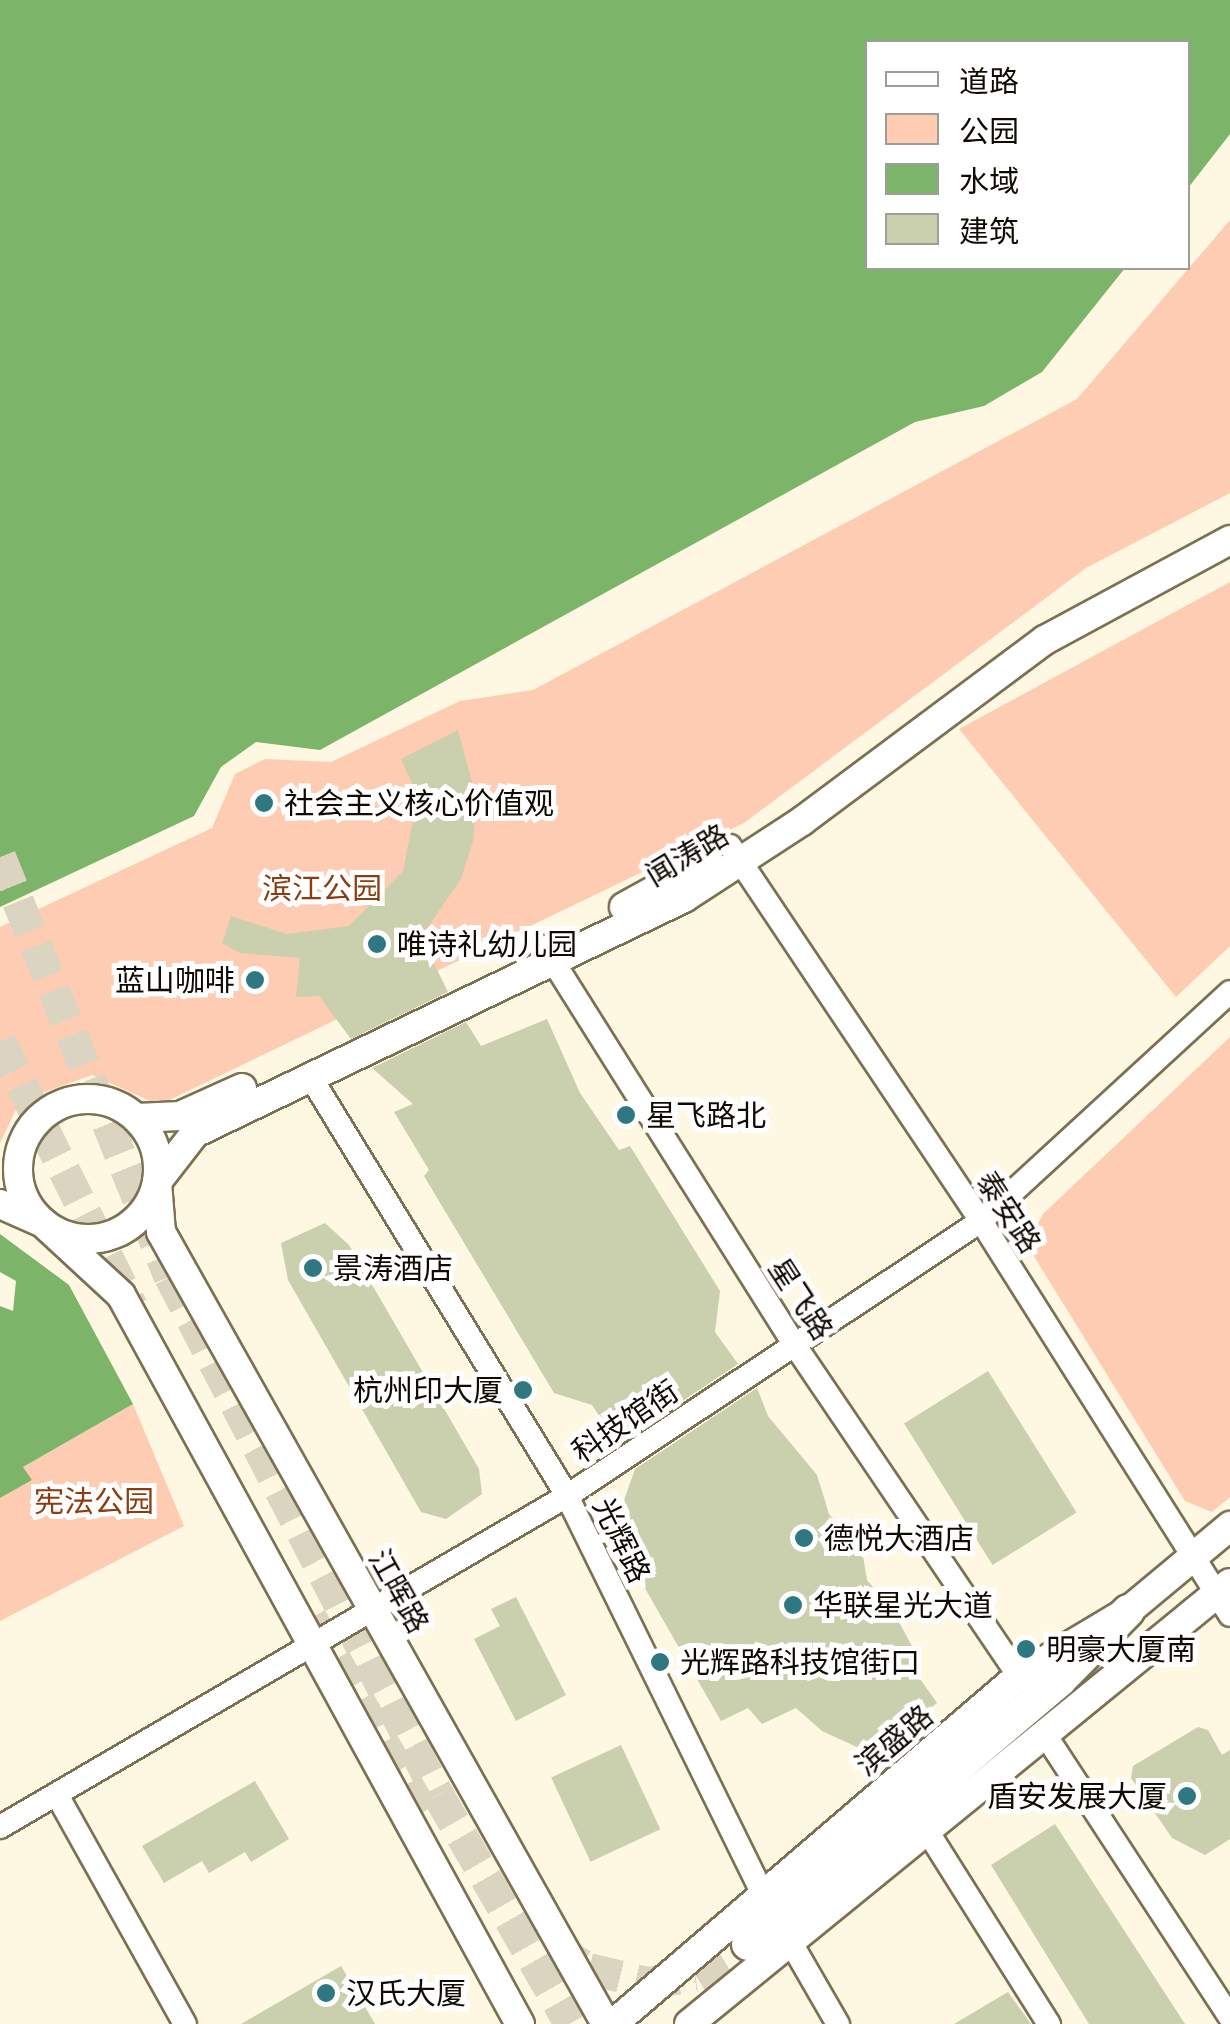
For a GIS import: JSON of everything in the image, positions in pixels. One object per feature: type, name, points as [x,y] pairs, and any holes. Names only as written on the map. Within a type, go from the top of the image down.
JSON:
[{"type":"highway","points":[[748,1944],[1060,1680],[1128,1610]]},
{"type":"main road","name":"闻涛路","points":[[735,854],[994,654],[1230,524]]},
{"type":"main road","name":"闻涛路","points":[[0,1204],[64,1235],[108,1236],[142,1213],[157,1182],[195,1133],[735,854],[1045,640],[1230,540]]},
{"type":"main road","name":"闻涛路","points":[[44,1223],[9,1173],[32,1126],[60,1105],[95,1099],[137,1118],[180,1116],[547,954]]},
{"type":"main road","points":[[137,1118],[154,1148],[157,1182]]},
{"type":"main road","name":"江晖路","points":[[157,1182],[161,1232],[606,2024]]},
{"type":"main road","points":[[44,1223],[120,1295],[314,1642],[520,2024]]},
{"type":"main road","name":"滨盛路","points":[[613,2024],[762,1891],[1019,1676],[1128,1610],[1230,1526]]},
{"type":"main road","points":[[689,2024],[1044,1733],[1226,1597]]},
{"type":"street","name":"泰安路","points":[[735,854],[981,1221],[1190,1559],[1226,1597]]},
{"type":"street","name":"星飞路","points":[[547,954],[794,1344],[1019,1676]]},
{"type":"street","name":"科技馆街","points":[[0,1826],[566,1496],[981,1221],[1230,992]]},
{"type":"street","name":"光辉路","points":[[310,1076],[566,1496],[762,1891]]},
{"type":"street","points":[[1044,1733],[1230,2017]]},
{"type":"street","points":[[57,1795],[186,2024]]},
{"type":"street","points":[[926,1830],[1049,2024]]},
{"type":"street","points":[[790,1941],[838,2024]]},
{"type":"green space","name":"滨江公园","points":[[1230,220],[1230,493],[1086,568],[744,823],[159,1105],[92,1075],[20,1101],[0,1143],[0,927],[212,828],[235,774],[265,759],[331,762],[460,701],[533,690],[1077,399]]},
{"type":"green space","points":[[1230,582],[1230,946],[1176,997],[959,729]]},
{"type":"green space","points":[[1230,1037],[1230,1497],[1212,1512],[1185,1501],[1027,1245],[1043,1214]]},
{"type":"green space","name":"宪法公园","points":[[133,1404],[184,1526],[0,1621],[0,1498],[31,1480],[23,1467]]},
{"type":"water","points":[[0,0],[1230,0],[1230,134],[1190,185],[1190,40],[865,40],[865,270],[1123,270],[1042,372],[984,406],[915,422],[320,750],[256,742],[221,767],[194,816],[0,907]]},
{"type":"water","points":[[0,1234],[69,1285],[133,1404],[23,1467],[32,1480],[0,1498],[0,1306],[13,1311],[16,1281],[0,1272]]},
{"type":"building","points":[[458,730],[477,801],[473,841],[461,879],[421,937],[448,992],[351,1039],[319,996],[296,997],[300,958],[240,953],[222,943],[231,916],[287,934],[349,926],[403,871],[414,815],[413,785],[401,759]]},
{"type":"building","points":[[547,1019],[580,1093],[619,1150],[630,1146],[720,1291],[715,1332],[738,1364],[618,1444],[592,1405],[554,1393],[424,1176],[429,1170],[394,1112],[413,1104],[372,1068],[466,1022],[481,1046]]},
{"type":"building","points":[[325,1223],[349,1245],[479,1469],[482,1494],[446,1519],[421,1512],[288,1280],[281,1243]]},
{"type":"building","points":[[988,1371],[1076,1513],[993,1565],[904,1423]]},
{"type":"building","points":[[757,1388],[768,1416],[817,1475],[829,1514],[863,1556],[867,1580],[893,1611],[914,1650],[918,1676],[937,1703],[872,1754],[822,1731],[796,1708],[762,1724],[748,1708],[721,1721],[619,1543],[616,1523],[635,1469]]},
{"type":"building","points":[[516,1597],[566,1695],[516,1721],[474,1639],[500,1626],[491,1609]]},
{"type":"building","name":"盾安发展大厦","points":[[1198,1727],[1208,1730],[1222,1755],[1230,1750],[1230,1839],[1205,1855],[1172,1838],[1131,1778],[1133,1766]]},
{"type":"building","points":[[621,1745],[660,1829],[591,1862],[551,1778]]},
{"type":"building","points":[[255,1781],[289,1839],[251,1862],[245,1852],[209,1873],[202,1861],[164,1883],[142,1846]]},
{"type":"building","points":[[1055,1824],[1185,2024],[1089,2024],[991,1865]]},
{"type":"building","name":"汉氏大厦","points":[[341,1966],[375,2024],[241,2024]]},
{"type":"building","points":[[1008,1992],[1031,2024],[954,2024]]},
{"type":"tunnel","points":[[0,857],[170,1277],[438,1795],[570,2024]]},
{"type":"tunnel","points":[[0,1042],[132,1307]]},
{"type":"tunnel","points":[[311,1618],[424,1814]]},
{"type":"tunnel","points":[[555,1948],[589,1969],[647,1983],[696,1976],[748,1944]]},
{"type":"place","name":"社会主义核心价值观","points":[[264,803]]},
{"type":"place","name":"唯诗礼幼儿园","points":[[377,944]]},
{"type":"place","name":"蓝山咖啡","points":[[255,980]]},
{"type":"place","name":"星飞路北","points":[[626,1115]]},
{"type":"place","name":"景涛酒店","points":[[313,1268]]},
{"type":"place","name":"杭州印大厦","points":[[523,1390]]},
{"type":"place","name":"德悦大酒店","points":[[804,1538]]},
{"type":"place","name":"华联星光大道","points":[[793,1605]]},
{"type":"place","name":"明豪大厦南","points":[[1026,1649]]},
{"type":"place","name":"光辉路科技馆街口","points":[[660,1662]]},
{"type":"place","name":"盾安发展大厦","points":[[1187,1796]]},
{"type":"place","name":"汉氏大厦","points":[[326,1993]]}]
